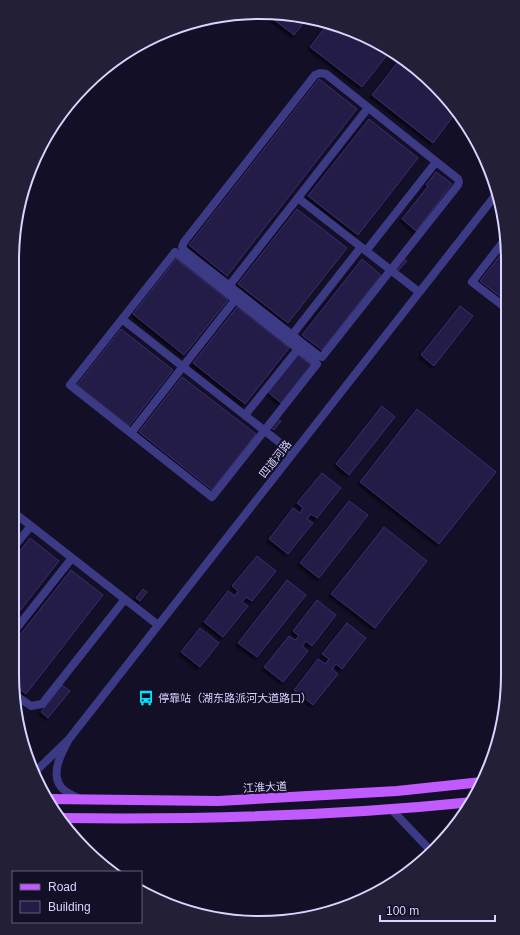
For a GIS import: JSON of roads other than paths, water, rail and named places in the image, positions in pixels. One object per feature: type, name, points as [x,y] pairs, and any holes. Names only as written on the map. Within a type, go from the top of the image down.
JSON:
[{"type":"main road","name":"江淮大道","points":[[53,799],[218,801],[397,791],[476,783]]},
{"type":"main road","points":[[66,818],[219,818],[280,816],[464,803]]},
{"type":"street","points":[[320,73],[326,74],[368,108],[458,179],[459,182],[322,357],[229,286],[182,247],[184,242],[315,75],[320,73]]},
{"type":"street","points":[[229,286],[368,108]]},
{"type":"street","points":[[292,335],[436,162]]},
{"type":"street","points":[[298,198],[419,292]]},
{"type":"street","name":"四道河路","points":[[69,739],[493,198]]},
{"type":"street","points":[[500,246],[472,282],[501,304]]},
{"type":"street","points":[[175,252],[317,364],[212,497],[70,385],[122,319],[175,252]]},
{"type":"street","points":[[131,433],[235,300]]},
{"type":"street","points":[[122,319],[293,453]]},
{"type":"street","points":[[245,415],[298,349]]},
{"type":"street","points":[[19,517],[158,625]]},
{"type":"street","points":[[19,541],[31,526]]},
{"type":"street","points":[[19,625],[72,558]]},
{"type":"street","points":[[21,699],[31,706],[42,704],[125,599]]},
{"type":"street","points":[[38,769],[69,739]]},
{"type":"street","points":[[69,739],[60,758],[57,769],[58,780],[61,787],[81,800]]},
{"type":"street","points":[[391,809],[428,847]]},
{"type":"place","name":"停靠站（湖东路派河大道路口）","points":[[146,698]]}]
